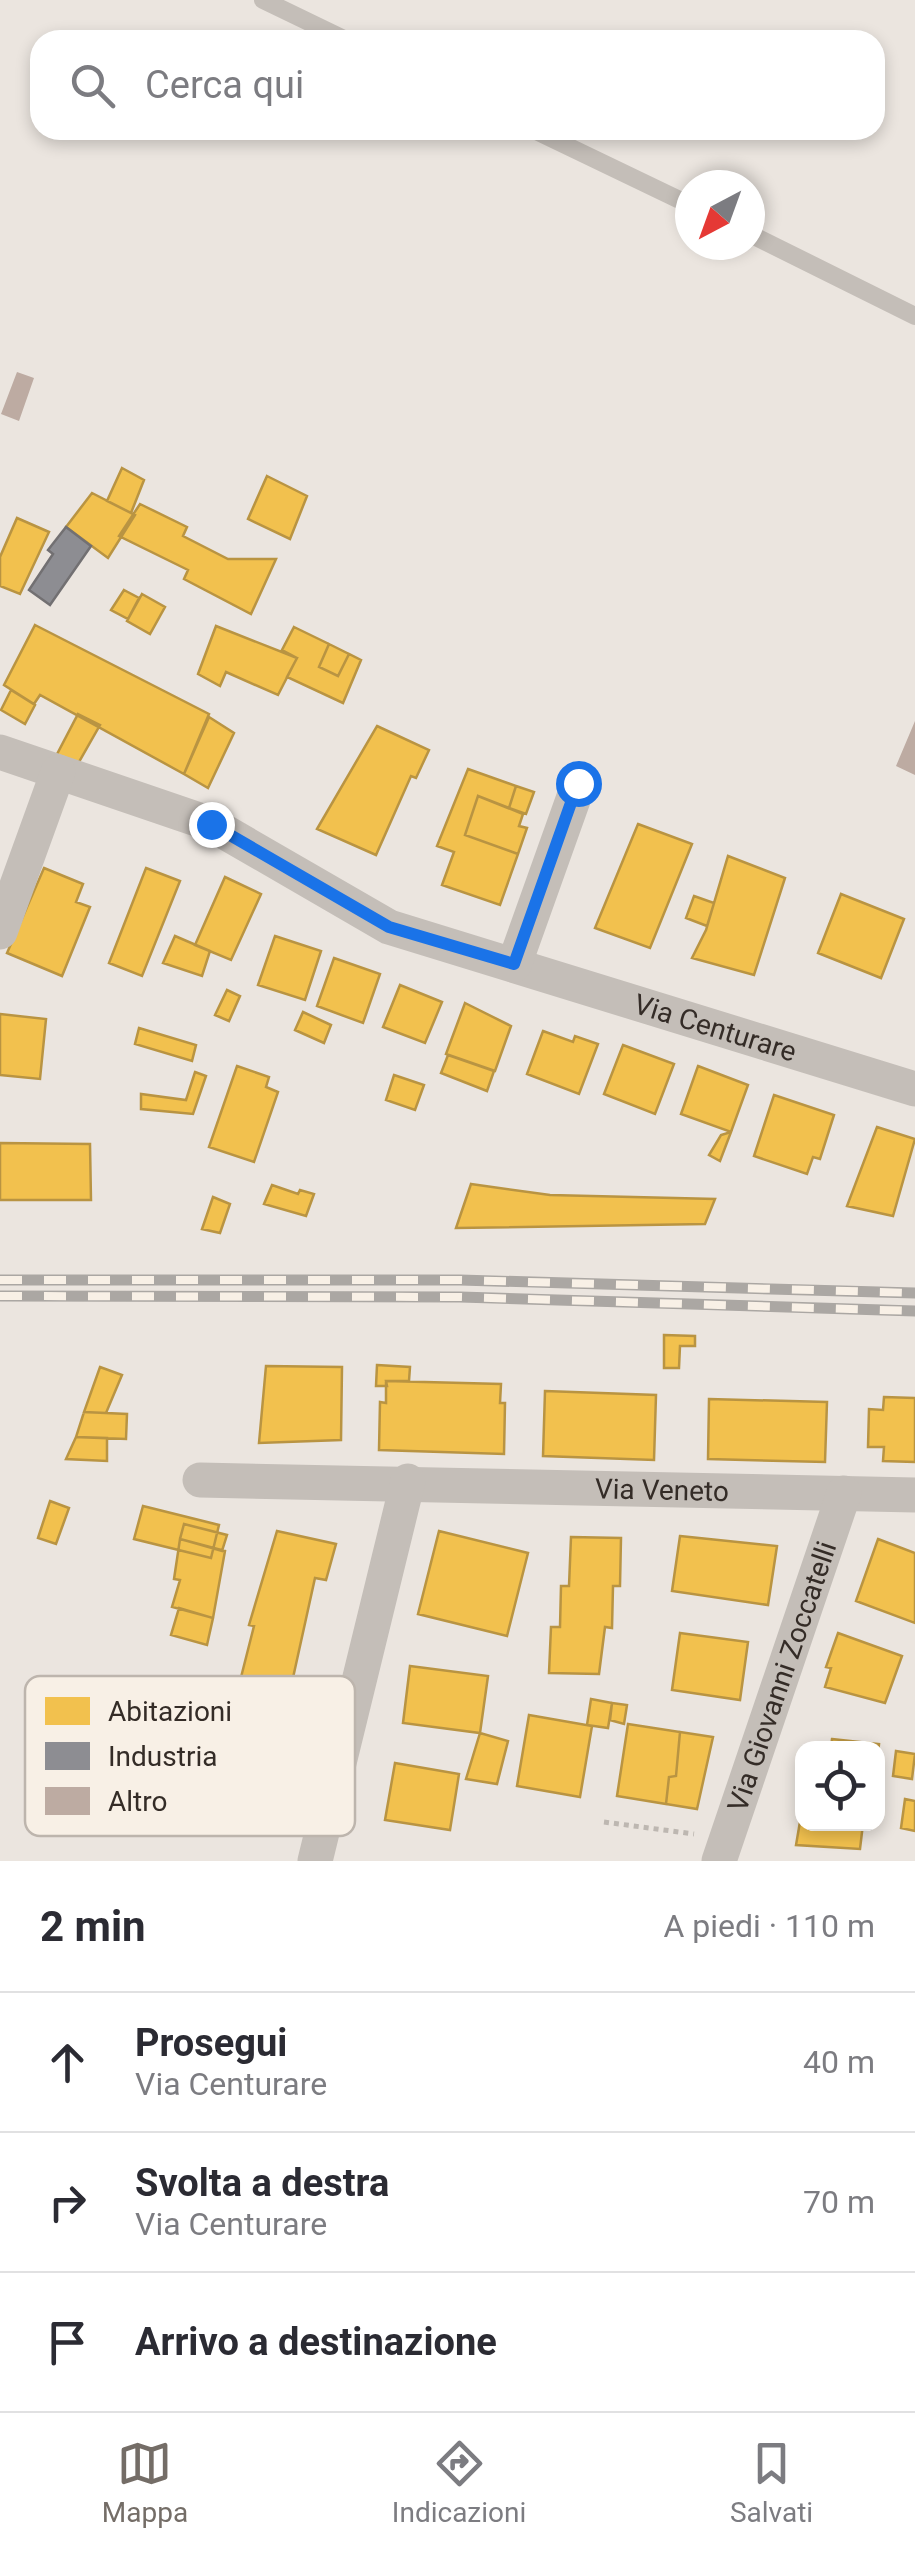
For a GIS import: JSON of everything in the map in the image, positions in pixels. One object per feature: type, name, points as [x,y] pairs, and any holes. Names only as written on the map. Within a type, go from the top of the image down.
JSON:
[{"type":"street","name":"Via Centurare","points":[[0,752],[211,824],[389,927],[915,1089]]},
{"type":"street","points":[[0,932],[58,772]]},
{"type":"street","points":[[514,964],[578,783]]},
{"type":"street","name":"Via Veneto","points":[[200,1480],[915,1495]]},
{"type":"street","points":[[355,1698],[408,1482]]},
{"type":"street","name":"Via Giovanni Zoccatelli","points":[[725,1855],[844,1493]]},
{"type":"street","points":[[315,1861],[321,1836]]},
{"type":"lane","points":[[262,0],[325,30]]},
{"type":"lane","points":[[555,140],[675,198]]},
{"type":"lane","points":[[765,241],[915,316]]},
{"type":"path","points":[[604,1822],[725,1855]]},
{"type":"building: Abitazioni","points":[[122,468],[144,480],[131,513],[107,501]]},
{"type":"building: Abitazioni","points":[[267,476],[307,496],[290,539],[248,519]]},
{"type":"building: Abitazioni","points":[[92,493],[135,515],[108,558],[66,527]]},
{"type":"building: Abitazioni","points":[[140,504],[187,527],[183,536],[228,559],[276,559],[251,614],[184,579],[188,570],[119,536]]},
{"type":"building: Abitazioni","points":[[17,518],[49,532],[20,594],[0,586],[0,557]]},
{"type":"building: Abitazioni","points":[[124,590],[139,598],[128,619],[111,610]]},
{"type":"building: Abitazioni","points":[[142,594],[165,607],[150,634],[127,621]]},
{"type":"building: Abitazioni","points":[[35,625],[209,714],[184,774],[40,695],[34,704],[4,685]]},
{"type":"building: Abitazioni","points":[[216,626],[297,658],[278,695],[226,672],[220,686],[198,674]]},
{"type":"building: Abitazioni","points":[[294,627],[329,644],[319,667],[338,676],[349,654],[361,660],[343,703],[287,677],[297,658],[282,650]]},
{"type":"building: Abitazioni","points":[[329,644],[349,654],[338,676],[319,667]]},
{"type":"building: Abitazioni","points":[[11,690],[35,705],[25,724],[1,710]]},
{"type":"building: Abitazioni","points":[[78,714],[100,725],[75,769],[55,758]]},
{"type":"building: Abitazioni","points":[[209,717],[234,733],[208,788],[184,774]]},
{"type":"building: Abitazioni","points":[[377,726],[429,750],[416,778],[411,776],[376,855],[317,829]]},
{"type":"building: Abitazioni","points":[[468,769],[516,786],[509,808],[478,796],[465,835],[518,854],[500,905],[442,885],[454,852],[437,846]]},
{"type":"building: Abitazioni","points":[[516,786],[534,792],[526,814],[509,808]]},
{"type":"building: Abitazioni","points":[[478,796],[523,814],[519,826],[527,828],[518,854],[465,835]]},
{"type":"building: Abitazioni","points":[[638,824],[692,844],[650,948],[595,928]]},
{"type":"building: Abitazioni","points":[[728,856],[785,878],[754,975],[692,958],[706,930]]},
{"type":"building: Abitazioni","points":[[44,868],[83,884],[76,902],[90,907],[62,976],[7,953]]},
{"type":"building: Abitazioni","points":[[146,868],[180,881],[142,976],[109,963]]},
{"type":"building: Abitazioni","points":[[225,877],[261,894],[231,960],[195,945]]},
{"type":"building: Abitazioni","points":[[841,894],[904,919],[881,978],[818,953]]},
{"type":"building: Abitazioni","points":[[694,896],[714,903],[707,926],[686,918]]},
{"type":"building: Abitazioni","points":[[175,936],[210,951],[202,976],[163,963]]},
{"type":"building: Abitazioni","points":[[275,936],[321,951],[305,1000],[258,985]]},
{"type":"building: Abitazioni","points":[[334,958],[380,974],[363,1023],[317,1006]]},
{"type":"building: Abitazioni","points":[[400,985],[442,1002],[425,1043],[383,1027]]},
{"type":"building: Abitazioni","points":[[227,990],[240,996],[229,1021],[215,1015]]},
{"type":"building: Abitazioni","points":[[465,1003],[511,1026],[495,1071],[446,1054]]},
{"type":"building: Abitazioni","points":[[303,1012],[331,1025],[324,1043],[295,1030]]},
{"type":"building: Abitazioni","points":[[0,1014],[46,1019],[40,1079],[0,1075]]},
{"type":"building: Abitazioni","points":[[139,1028],[196,1045],[192,1061],[135,1044]]},
{"type":"building: Abitazioni","points":[[543,1031],[573,1042],[575,1036],[598,1044],[579,1094],[527,1074]]},
{"type":"building: Abitazioni","points":[[623,1045],[674,1064],[655,1114],[604,1094]]},
{"type":"building: Abitazioni","points":[[448,1055],[494,1071],[487,1091],[441,1073]]},
{"type":"building: Abitazioni","points":[[237,1066],[269,1077],[266,1087],[278,1092],[254,1162],[209,1147]]},
{"type":"building: Abitazioni","points":[[698,1066],[748,1085],[731,1132],[681,1114]]},
{"type":"building: Abitazioni","points":[[195,1072],[206,1076],[193,1114],[141,1109],[141,1094],[186,1100]]},
{"type":"building: Abitazioni","points":[[394,1075],[424,1085],[415,1110],[386,1100]]},
{"type":"building: Abitazioni","points":[[774,1095],[834,1115],[820,1159],[813,1157],[807,1174],[754,1156]]},
{"type":"building: Abitazioni","points":[[877,1127],[915,1139],[893,1216],[847,1206]]},
{"type":"building: Abitazioni","points":[[731,1132],[720,1161],[709,1155],[721,1135]]},
{"type":"building: Abitazioni","points":[[0,1143],[90,1144],[91,1200],[0,1200]]},
{"type":"building: Abitazioni","points":[[471,1184],[550,1195],[715,1199],[705,1224],[456,1228]]},
{"type":"building: Abitazioni","points":[[272,1185],[298,1194],[300,1190],[314,1194],[306,1216],[264,1204]]},
{"type":"building: Abitazioni","points":[[213,1197],[230,1204],[220,1233],[202,1229]]},
{"type":"building: Abitazioni","points":[[664,1335],[695,1336],[695,1346],[680,1346],[679,1368],[664,1368]]},
{"type":"building: Abitazioni","points":[[377,1365],[410,1367],[409,1381],[386,1381],[387,1386],[376,1386]]},
{"type":"building: Abitazioni","points":[[266,1366],[342,1367],[341,1440],[259,1443]]},
{"type":"building: Abitazioni","points":[[100,1367],[122,1375],[106,1413],[84,1412]]},
{"type":"building: Abitazioni","points":[[386,1381],[501,1384],[500,1403],[505,1403],[504,1454],[379,1450],[380,1402],[386,1403]]},
{"type":"building: Abitazioni","points":[[545,1391],[656,1395],[654,1460],[543,1456]]},
{"type":"building: Abitazioni","points":[[884,1397],[915,1398],[915,1462],[883,1461],[884,1447],[868,1447],[869,1409],[883,1410]]},
{"type":"building: Abitazioni","points":[[709,1399],[827,1402],[825,1462],[708,1459]]},
{"type":"building: Abitazioni","points":[[84,1412],[127,1414],[126,1439],[76,1437]]},
{"type":"building: Abitazioni","points":[[76,1437],[107,1438],[107,1461],[66,1459]]},
{"type":"building: Abitazioni","points":[[50,1501],[69,1508],[56,1544],[38,1538]]},
{"type":"building: Abitazioni","points":[[143,1506],[219,1525],[211,1558],[134,1539]]},
{"type":"building: Abitazioni","points":[[184,1524],[227,1535],[222,1551],[180,1539]]},
{"type":"building: Abitazioni","points":[[277,1531],[336,1544],[326,1580],[315,1578],[293,1676],[241,1676],[254,1626],[249,1625]]},
{"type":"building: Abitazioni","points":[[439,1531],[528,1553],[507,1636],[418,1614]]},
{"type":"building: Abitazioni","points":[[680,1536],[777,1546],[768,1605],[672,1591]]},
{"type":"building: Abitazioni","points":[[571,1537],[621,1538],[620,1586],[613,1586],[612,1628],[605,1627],[599,1674],[549,1673],[551,1627],[560,1627],[561,1586],[569,1586]]},
{"type":"building: Abitazioni","points":[[180,1539],[225,1551],[213,1618],[172,1607],[180,1580],[174,1579]]},
{"type":"building: Abitazioni","points":[[878,1539],[915,1553],[915,1623],[856,1601]]},
{"type":"building: Abitazioni","points":[[179,1608],[213,1618],[207,1645],[171,1635]]},
{"type":"building: Abitazioni","points":[[680,1633],[748,1642],[740,1700],[672,1690]]},
{"type":"building: Abitazioni","points":[[838,1633],[902,1656],[885,1703],[825,1687],[831,1668],[826,1667]]},
{"type":"building: Abitazioni","points":[[410,1666],[488,1676],[480,1733],[403,1723]]},
{"type":"building: Abitazioni","points":[[591,1699],[612,1703],[608,1728],[587,1725]]},
{"type":"building: Abitazioni","points":[[612,1703],[627,1705],[624,1724],[610,1720]]},
{"type":"building: Abitazioni","points":[[529,1715],[592,1726],[580,1797],[517,1786]]},
{"type":"building: Abitazioni","points":[[628,1724],[680,1732],[676,1776],[669,1777],[666,1804],[617,1796]]},
{"type":"building: Abitazioni","points":[[680,1732],[713,1737],[697,1809],[666,1804],[669,1777],[676,1776]]},
{"type":"building: Abitazioni","points":[[480,1733],[508,1741],[497,1784],[466,1779]]},
{"type":"building: Abitazioni","points":[[896,1751],[915,1754],[912,1779],[893,1776]]},
{"type":"building: Abitazioni","points":[[395,1763],[459,1774],[450,1830],[385,1820]]},
{"type":"building: Abitazioni","points":[[905,1799],[915,1801],[915,1831],[901,1828]]},
{"type":"building: Abitazioni","points":[[798,1831],[862,1831],[860,1849],[796,1845]]},
{"type":"building: Industria","points":[[66,527],[91,546],[50,605],[29,590],[53,554],[48,550]]},
{"type":"building: Altro","points":[[17,372],[34,378],[19,421],[1,414]]},
{"type":"building: Altro","points":[[915,721],[915,775],[896,766]]},
{"type":"railway","points":[[0,1280],[460,1280],[915,1293]]},
{"type":"railway","points":[[0,1296],[460,1297],[915,1311]]},
{"type":"route","points":[[211,824],[389,927],[514,964],[578,783]]}]
